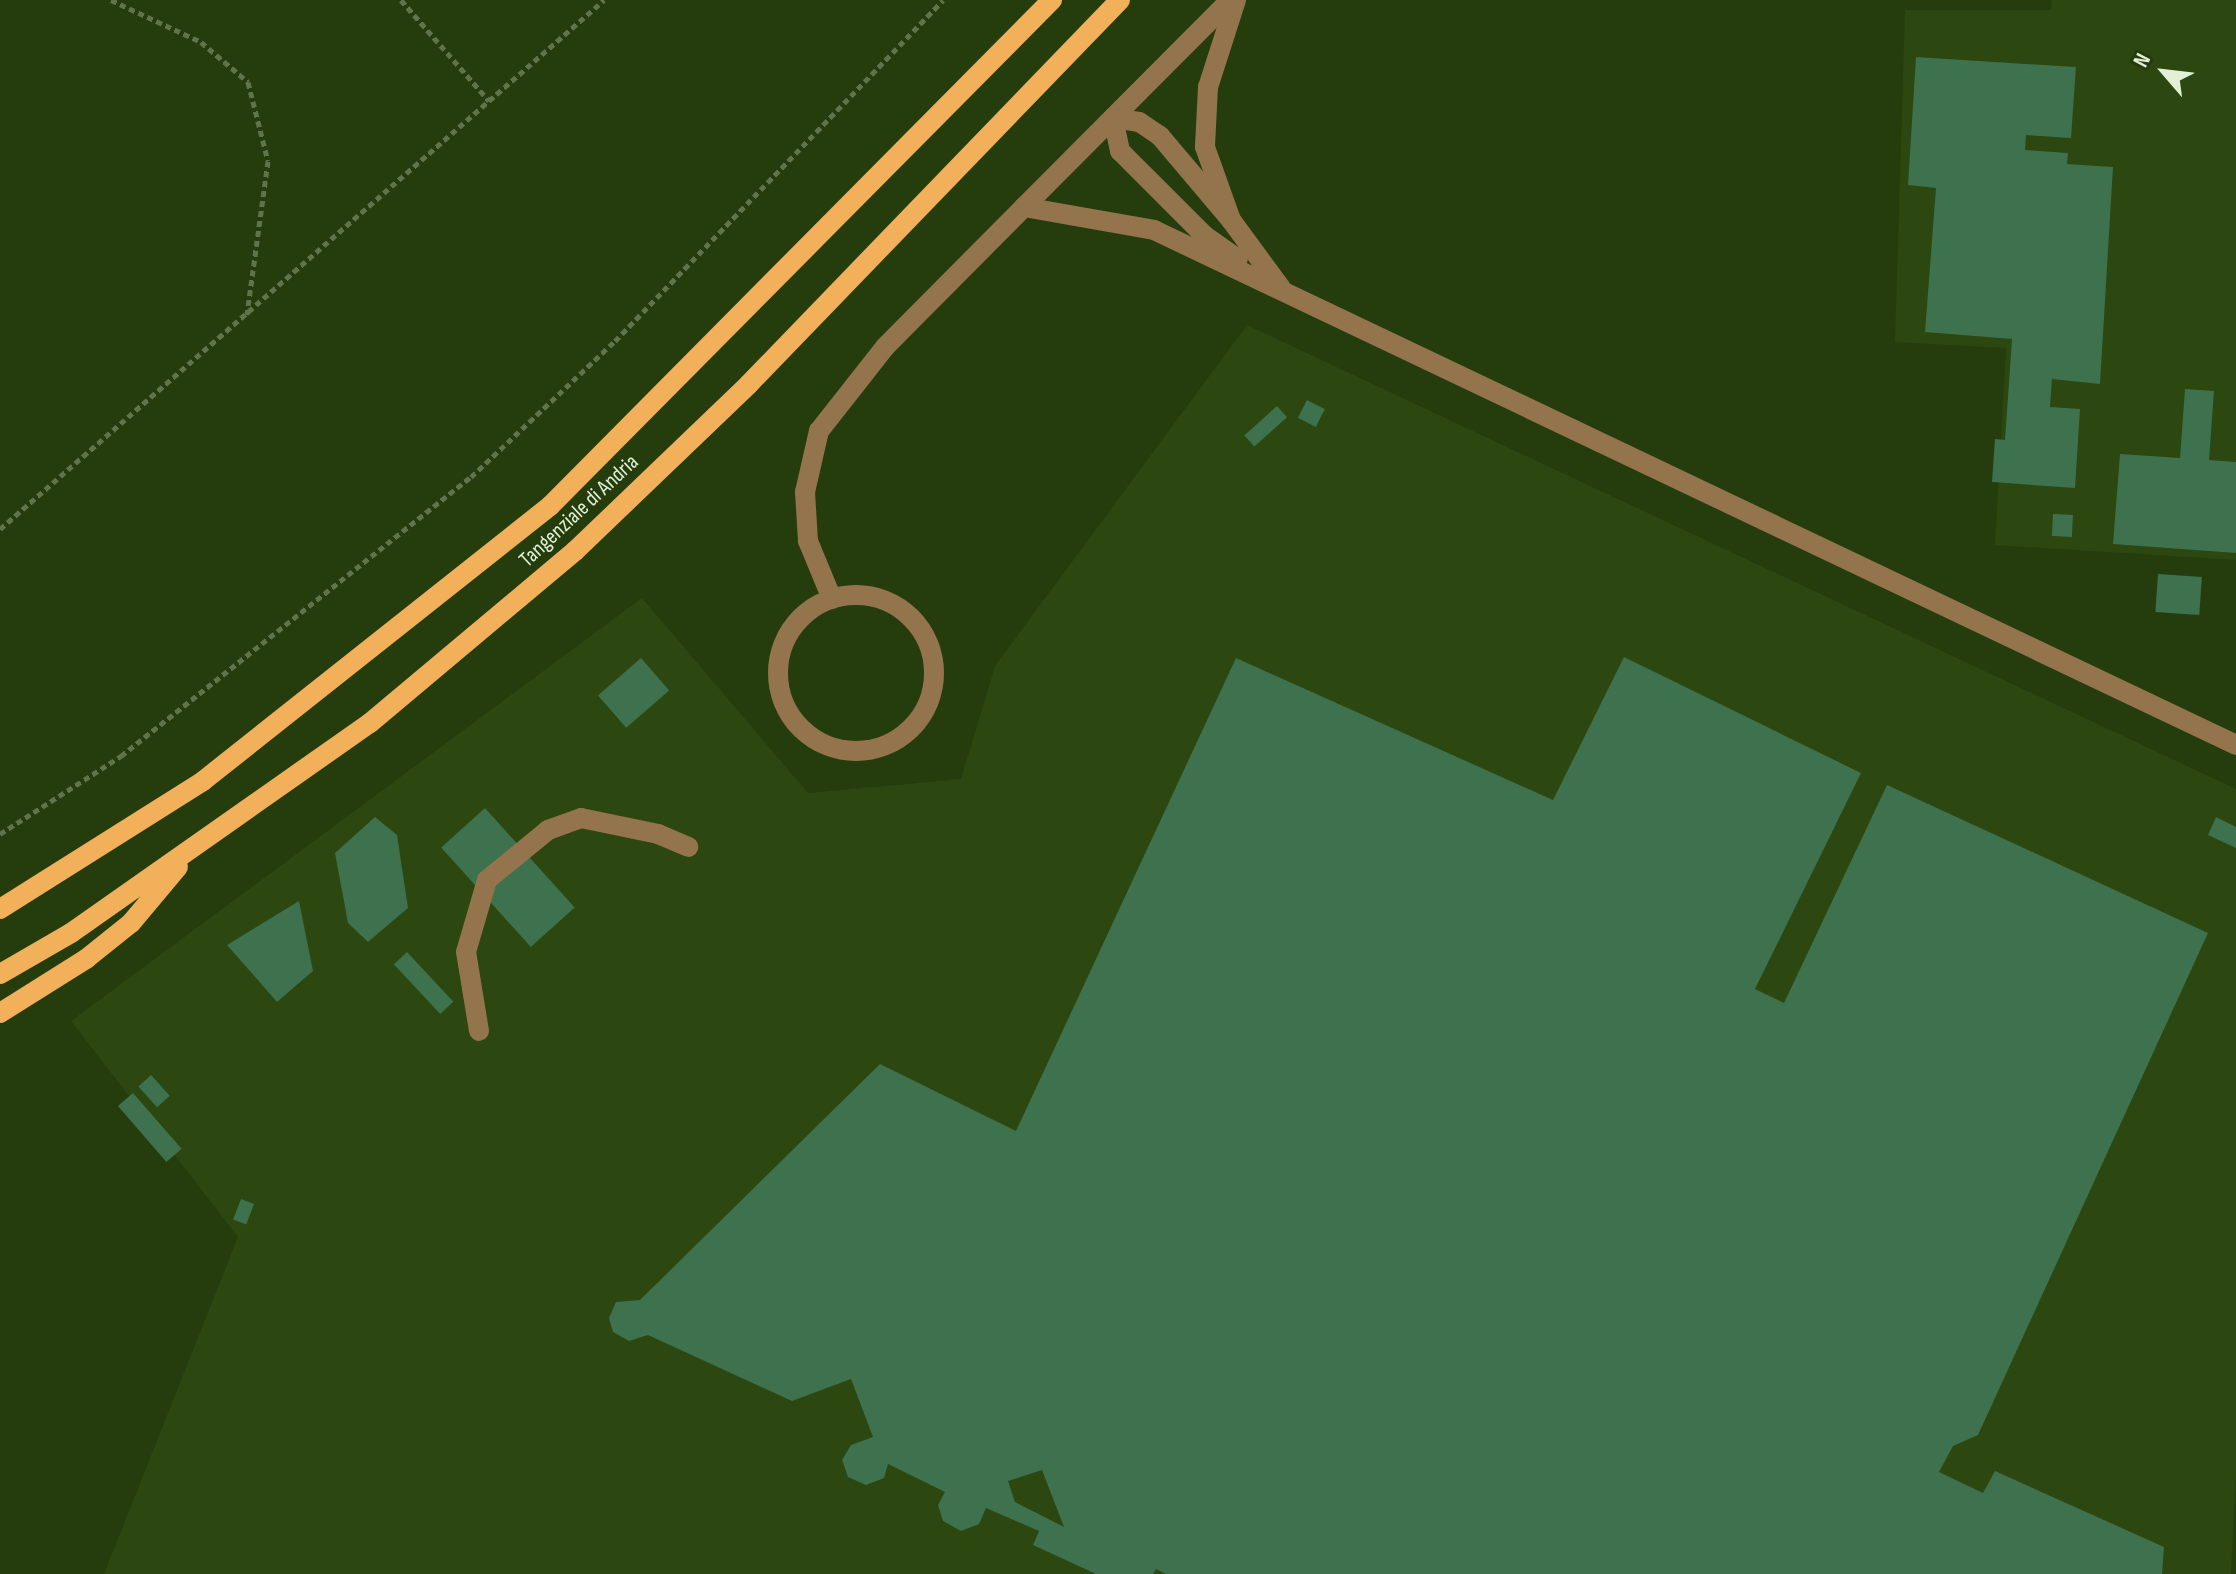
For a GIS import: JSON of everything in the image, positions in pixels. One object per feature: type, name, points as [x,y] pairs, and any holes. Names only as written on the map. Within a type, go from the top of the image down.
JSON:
[{"type":"main road","name":"Tangenziale di Andria","points":[[0,909],[203,781],[550,506],[1052,0]]},
{"type":"main road","name":"Tangenziale di Andria","points":[[0,974],[71,933],[370,723],[575,551],[749,384],[1120,0]]},
{"type":"main road","points":[[0,1013],[86,959],[131,923],[197,844]]},
{"type":"street","points":[[832,599],[808,541],[805,504],[819,431],[885,347],[1233,0]]},
{"type":"street","points":[[1231,220],[1205,147],[1208,87],[1233,0]]},
{"type":"street","points":[[1113,118],[1139,122],[1160,136],[1231,220],[1284,291]]},
{"type":"street","points":[[1113,118],[1120,151],[1158,190],[1205,236],[1284,291]]},
{"type":"street","points":[[1024,207],[1154,230],[2236,745]]},
{"type":"street","points":[[865,595],[897,606],[919,627],[932,655],[933,685],[923,714],[902,736],[875,749],[844,751],[816,741],[795,723],[783,700],[777,674],[782,648],[806,613],[832,599],[865,595]]},
{"type":"street","points":[[479,1031],[466,952],[487,880],[548,830],[581,818],[658,834],[688,847]]},
{"type":"path","points":[[111,0],[201,42],[248,82],[268,161],[247,315]]},
{"type":"path","points":[[401,0],[489,101]]},
{"type":"path","points":[[0,529],[604,0]]},
{"type":"path","points":[[0,834],[121,756],[471,477],[615,341],[943,0]]},
{"type":"shaded area","points":[[2052,0],[2236,0],[2236,560],[1995,545],[2006,348],[1895,342],[1905,10],[2051,10]]},
{"type":"shaded area","points":[[1247,325],[2236,789],[2236,1474],[2231,1574],[104,1574],[238,1237],[71,1021],[642,598],[808,793],[961,779],[995,666]]},
{"type":"building","points":[[1916,57],[2076,67],[2071,138],[2026,135],[2025,150],[2068,153],[2067,164],[2113,167],[2100,384],[2052,379],[2050,407],[2080,409],[2075,488],[1992,482],[1995,439],[2005,440],[2012,339],[1925,332],[1936,188],[1908,185]]},
{"type":"building","points":[[2185,389],[2214,391],[2209,460],[2236,462],[2236,553],[2113,544],[2120,454],[2180,458]]},
{"type":"building","points":[[1307,400],[1325,409],[1316,427],[1298,418]]},
{"type":"building","points":[[1277,406],[1287,417],[1254,447],[1244,435]]},
{"type":"building","points":[[2053,514],[2073,515],[2072,537],[2052,536]]},
{"type":"building","points":[[2158,574],[2202,577],[2199,615],[2155,612]]},
{"type":"building","points":[[1624,657],[1861,773],[1755,989],[1784,1003],[1887,785],[2208,933],[1978,1435],[1953,1446],[1939,1472],[1983,1493],[1995,1471],[2164,1547],[2162,1574],[1166,1574],[1156,1569],[1153,1574],[1096,1574],[1033,1545],[1039,1531],[986,1508],[979,1524],[961,1531],[943,1521],[938,1505],[945,1492],[888,1464],[884,1478],[866,1485],[848,1477],[842,1460],[851,1445],[873,1437],[851,1379],[792,1401],[648,1335],[629,1341],[613,1332],[609,1318],[616,1302],[640,1300],[880,1064],[1016,1131],[1236,658],[1553,800]],"holes":[[[1042,1470],[1064,1527],[1015,1502],[1008,1481]]]},
{"type":"building","points":[[641,658],[669,690],[626,728],[598,695]]},
{"type":"building","points":[[485,808],[575,908],[531,947],[441,847]]},
{"type":"building","points":[[375,817],[397,835],[408,908],[368,942],[348,923],[335,853]]},
{"type":"building","points":[[2216,817],[2236,827],[2236,848],[2208,835]]},
{"type":"building","points":[[299,901],[313,971],[277,1002],[227,945]]},
{"type":"building","points":[[407,952],[453,1002],[440,1014],[394,964]]},
{"type":"building","points":[[151,1075],[170,1096],[157,1107],[138,1086]]},
{"type":"building","points":[[133,1093],[182,1149],[166,1162],[118,1106]]},
{"type":"building","points":[[241,1199],[254,1204],[246,1225],[233,1220]]}]
